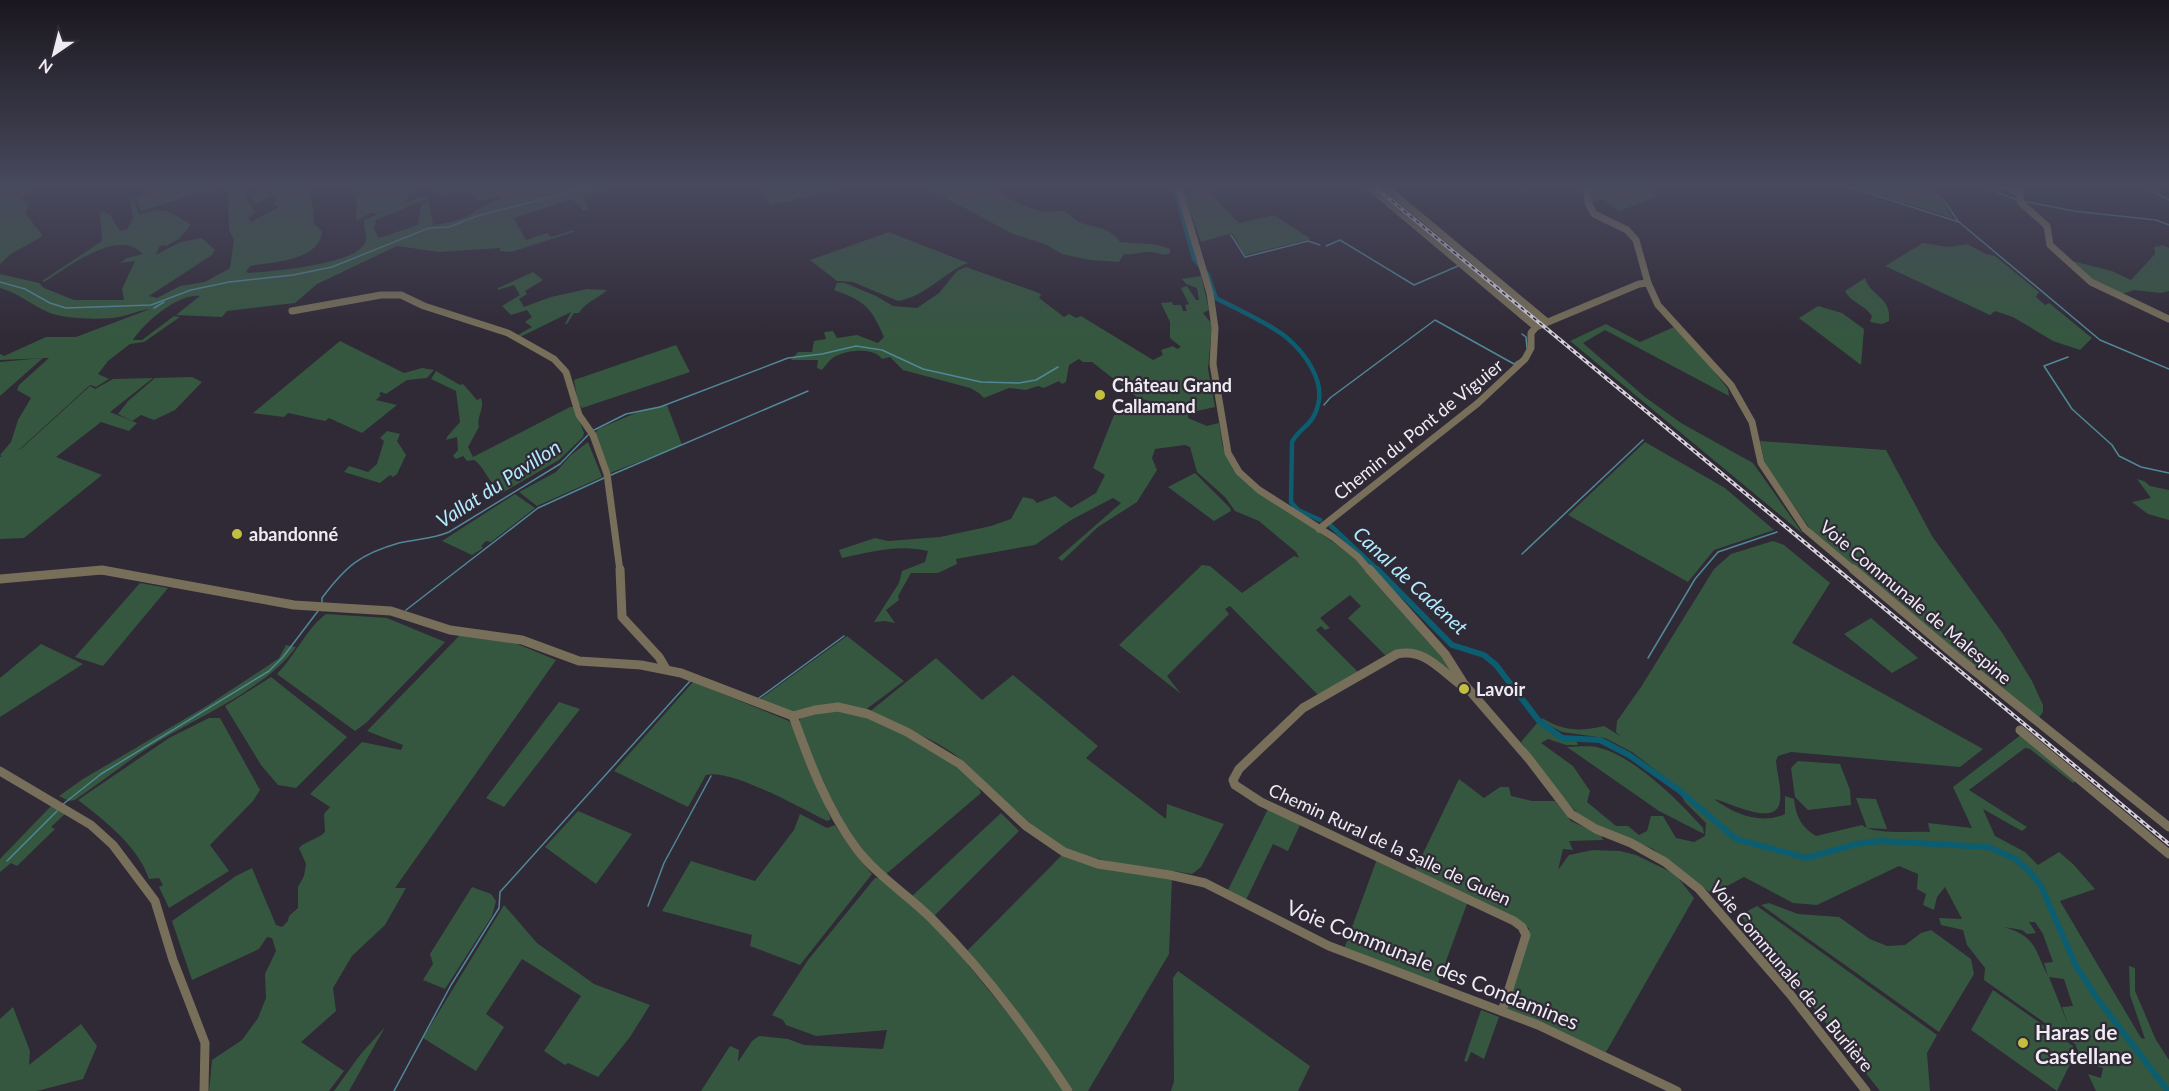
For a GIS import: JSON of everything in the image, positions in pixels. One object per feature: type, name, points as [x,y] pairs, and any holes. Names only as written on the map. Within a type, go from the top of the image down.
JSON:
[{"type":"street","name":"Voie Communale de la Burlière","points":[[1192,236],[1210,293],[1214,320],[1213,364],[1228,453],[1239,472],[1259,490],[1358,557],[1444,654],[1464,684],[1529,759],[1571,814],[1596,829],[1631,843],[1665,862],[1699,889],[1769,968],[1866,1091]]},
{"type":"street","points":[[1427,236],[1536,327],[1639,284],[1648,283]]},
{"type":"street","points":[[1444,236],[1547,322]]},
{"type":"street","name":"Voie Communale de Malespine","points":[[1633,236],[1648,283],[1658,305],[1731,386],[1752,422],[1761,463],[1770,480],[1810,535],[2002,694],[2169,826]]},
{"type":"street","points":[[2047,236],[2049,245],[2091,282],[2169,319]]},
{"type":"street","points":[[292,311],[396,293],[436,310],[508,333],[554,359],[562,366],[566,372],[579,415],[591,432],[608,484],[619,558],[622,617],[659,657],[666,669]]},
{"type":"street","name":"Chemin du Pont de Viguier","points":[[1319,529],[1478,403],[1525,360],[1531,348],[1531,333],[1536,327]]},
{"type":"street","points":[[0,579],[102,570],[294,605],[391,611],[450,630],[504,636],[579,661],[666,669],[707,681],[793,716],[838,820],[857,849],[878,873],[930,917],[951,940],[1016,1018],[1068,1091]]},
{"type":"street","name":"Chemin Rural de la Salle de Guien","points":[[1464,684],[1459,684],[1442,667],[1419,654],[1408,652],[1397,654],[1303,708],[1239,769],[1233,776],[1233,781],[1240,789],[1278,811],[1485,906],[1522,927],[1526,935],[1502,1011]]},
{"type":"street","name":"Voie Communale des Condamines","points":[[793,716],[837,707],[858,711],[933,746],[956,760],[1027,828],[1064,852],[1102,863],[1186,877],[1205,883],[1329,946],[1573,1040],[1677,1091]]},
{"type":"street","points":[[2020,730],[2169,854]]},
{"type":"street","points":[[0,771],[91,825],[113,844],[155,901],[176,968],[200,1025],[206,1073],[204,1091]]},
{"type":"green space","points":[[0,236],[43,236],[11,254],[0,264]]},
{"type":"green space","points":[[102,236],[182,236],[166,246],[159,247],[156,255],[180,242],[202,238],[215,250],[212,255],[149,296],[157,298],[180,286],[205,282],[230,268],[234,240],[232,236],[321,236],[313,249],[304,254],[282,261],[250,266],[246,272],[249,273],[312,266],[346,257],[358,251],[365,243],[366,236],[378,236],[379,238],[385,236],[524,236],[526,240],[538,236],[562,236],[511,252],[500,251],[500,248],[440,252],[397,246],[317,284],[295,303],[227,311],[222,317],[176,315],[200,296],[182,299],[153,318],[133,340],[142,340],[174,316],[180,317],[144,342],[130,344],[108,361],[98,374],[109,379],[96,387],[90,385],[21,448],[3,457],[0,455],[11,442],[18,420],[31,398],[17,390],[19,385],[49,358],[0,360],[0,354],[4,356],[46,337],[76,337],[150,309],[112,318],[65,317],[43,310],[0,288],[0,274],[39,283],[44,288],[74,300],[124,300],[122,289],[135,261],[120,263],[127,258],[143,254],[133,247],[120,245],[107,247],[79,260],[44,282],[42,281],[102,241]]},
{"type":"green space","points":[[878,236],[899,236],[968,263],[917,295],[898,301],[853,282],[837,281],[810,260]]},
{"type":"green space","points":[[1019,236],[1115,236],[1120,242],[1158,245],[1170,249],[1170,253],[1124,254],[1119,262],[1090,260],[1062,254],[1045,244]]},
{"type":"green space","points":[[1199,236],[1222,236],[1201,242]]},
{"type":"green space","points":[[1234,236],[1306,236],[1311,239],[1245,255]]},
{"type":"green space","points":[[1923,243],[1949,247],[1967,244],[1995,256],[2039,292],[2036,297],[2045,305],[2049,303],[2092,338],[2080,350],[2053,341],[2013,317],[1995,311],[1990,315],[1885,266]]},
{"type":"green space","points":[[2163,245],[2169,248],[2169,291],[2161,293],[2134,290],[2119,295],[2099,285],[2072,261],[2112,271],[2131,280],[2155,254],[2154,247]]},
{"type":"green space","points":[[966,267],[1039,293],[1041,295],[1039,298],[1064,317],[1069,314],[1076,318],[1081,316],[1153,360],[1163,355],[1161,350],[1173,346],[1177,349],[1181,347],[1170,338],[1170,322],[1161,303],[1172,302],[1173,305],[1181,305],[1183,311],[1187,311],[1185,305],[1189,304],[1181,288],[1187,286],[1196,300],[1199,300],[1197,288],[1186,284],[1182,279],[1201,276],[1209,310],[1203,313],[1212,324],[1208,369],[1215,407],[1188,413],[1188,418],[1207,426],[1219,423],[1223,448],[1237,473],[1355,558],[1425,634],[1457,678],[1427,656],[1388,657],[1384,654],[1348,618],[1361,606],[1350,595],[1320,618],[1330,628],[1325,630],[1321,626],[1316,630],[1358,672],[1319,696],[1230,606],[1225,609],[1229,614],[1167,676],[1181,694],[1119,645],[1202,565],[1210,566],[1242,593],[1294,556],[1299,558],[1296,552],[1259,521],[1235,511],[1225,497],[1197,472],[1190,447],[1185,445],[1155,449],[1152,458],[1157,470],[1137,502],[1098,527],[1062,561],[1058,558],[1121,503],[1113,498],[1071,520],[1035,545],[956,559],[957,564],[938,573],[911,573],[898,596],[899,600],[886,610],[895,623],[874,622],[899,583],[902,571],[925,562],[928,551],[906,548],[874,551],[842,558],[839,550],[875,538],[888,541],[940,537],[991,526],[1011,519],[1023,497],[1033,499],[1037,503],[1055,496],[1071,508],[1096,493],[1105,475],[1093,468],[1114,415],[1159,405],[1138,398],[1092,362],[1083,362],[1079,359],[1069,365],[1066,382],[1062,384],[1059,381],[1044,388],[1038,386],[1026,390],[1009,388],[984,398],[970,388],[903,370],[890,357],[882,359],[867,351],[847,352],[836,356],[822,370],[817,368],[818,360],[791,360],[798,352],[812,352],[814,341],[826,339],[824,332],[833,331],[837,338],[857,335],[878,343],[884,337],[866,306],[834,290],[837,283],[845,283],[893,306],[917,308],[939,293],[957,271]]},
{"type":"green space","points":[[533,272],[543,280],[525,291],[527,294],[519,299],[524,307],[551,297],[587,289],[607,290],[584,306],[579,313],[574,313],[567,324],[565,324],[571,312],[520,337],[518,335],[532,327],[525,322],[532,317],[527,310],[511,315],[502,306],[520,295],[514,285],[498,290],[498,288]]},
{"type":"green space","points":[[1865,278],[1871,289],[1887,307],[1889,321],[1882,324],[1870,322],[1872,316],[1869,312],[1847,295],[1845,291]]},
{"type":"green space","points":[[1818,306],[1842,313],[1864,329],[1861,365],[1799,318]]},
{"type":"green space","points":[[1606,324],[1640,342],[1674,327],[1701,355],[1728,389],[1729,396],[1605,330],[1583,343],[1645,397],[1681,423],[1753,463],[1803,534],[1570,341]]},
{"type":"green space","points":[[340,341],[404,373],[422,368],[434,370],[427,378],[407,380],[386,394],[381,392],[376,400],[397,405],[362,433],[329,418],[325,421],[288,413],[284,417],[253,413]]},
{"type":"green space","points":[[676,345],[690,372],[582,408],[578,403],[574,380]]},
{"type":"green space","points":[[43,358],[0,396],[0,362]]},
{"type":"green space","points":[[436,371],[460,385],[463,384],[477,400],[481,398],[479,427],[468,447],[473,457],[570,407],[574,407],[584,433],[583,437],[559,460],[502,493],[474,460],[467,461],[463,456],[456,459],[453,456],[458,450],[457,437],[446,440],[460,422],[456,391],[431,379]]},
{"type":"green space","points":[[192,377],[202,382],[175,410],[154,420],[141,415],[132,421],[118,414],[128,401],[155,378]]},
{"type":"green space","points":[[153,378],[110,412],[137,423],[129,431],[101,422],[56,457],[102,475],[24,538],[0,539],[0,457],[22,448],[90,386],[95,389],[113,379]]},
{"type":"green space","points":[[667,405],[682,445],[610,473],[595,434],[598,429],[645,409]]},
{"type":"green space","points":[[387,431],[400,434],[397,441],[406,455],[397,474],[393,477],[390,475],[380,483],[344,472],[349,466],[368,472],[377,464],[384,441],[380,438]]},
{"type":"green space","points":[[1760,441],[1886,450],[1932,536],[2003,634],[2032,681],[2043,705],[2043,712],[2038,719],[1815,536],[1765,464]]},
{"type":"green space","points":[[588,442],[602,477],[537,506],[519,492],[556,472],[571,455]]},
{"type":"green space","points":[[1645,442],[1725,488],[1774,530],[1714,550],[1688,582],[1568,515]]},
{"type":"green space","points":[[1195,473],[1231,511],[1214,521],[1168,487]]},
{"type":"green space","points":[[2137,479],[2150,486],[2169,490],[2169,520],[2148,514],[2132,502],[2151,498]]},
{"type":"green space","points":[[515,494],[535,508],[491,542],[486,541],[481,546],[483,548],[472,555],[442,541]]},
{"type":"green space","points":[[1773,541],[1784,545],[1830,583],[1792,643],[1983,749],[1960,767],[1791,752],[1778,756],[1776,761],[1780,795],[1779,805],[1775,811],[1759,813],[1748,811],[1714,799],[1739,813],[1767,818],[1785,814],[1785,796],[1794,799],[1800,820],[1816,836],[1862,825],[1875,830],[1894,832],[1930,832],[1928,823],[1972,828],[1953,787],[2022,734],[2078,780],[2073,783],[2030,749],[2025,748],[1969,790],[2027,827],[2022,831],[1983,809],[1995,836],[2025,852],[2038,865],[2059,852],[2095,889],[2060,901],[2141,1038],[2145,1039],[2130,995],[2129,966],[2135,968],[2135,991],[2156,1040],[2169,1060],[2169,1091],[2096,1091],[2088,1074],[2101,1078],[2103,1068],[2083,1062],[2075,1044],[1984,980],[1985,968],[1967,945],[1963,930],[1941,925],[1939,918],[1962,919],[1945,887],[1937,897],[1934,910],[1923,905],[1926,894],[1917,889],[1918,874],[1899,866],[1817,905],[1793,903],[1744,877],[1712,894],[1653,849],[1603,828],[1578,814],[1550,782],[1521,742],[1538,722],[1553,735],[1577,742],[1578,745],[1566,745],[1548,739],[1541,743],[1573,766],[1590,791],[1587,802],[1616,826],[1628,826],[1639,835],[1647,831],[1651,816],[1663,816],[1676,838],[1694,842],[1705,836],[1706,823],[1685,802],[1675,785],[1632,752],[1605,738],[1562,732],[1541,721],[1542,718],[1557,726],[1572,729],[1604,726],[1620,736],[1616,732],[1617,721],[1641,687],[1714,569],[1731,554]],"holes":[[[2029,922],[2035,922],[2043,934],[2053,962],[2044,963],[2048,976],[2037,951],[2029,940],[2004,927],[2022,930],[2027,934],[2036,933]],[[2049,977],[2064,979],[2073,1006],[2062,1007],[2069,1027]]]},
{"type":"green space","points":[[140,583],[168,588],[103,666],[75,657]]},
{"type":"green space","points":[[326,614],[387,618],[445,642],[367,722],[355,731],[277,674],[312,627]]},
{"type":"green space","points":[[1871,618],[1918,658],[1892,673],[1844,634]]},
{"type":"green space","points":[[460,635],[510,641],[556,660],[395,888],[406,888],[385,925],[352,956],[333,988],[336,1011],[301,1042],[344,1071],[329,1091],[209,1091],[212,1060],[242,1040],[258,1018],[266,998],[265,974],[276,951],[272,938],[267,937],[259,949],[192,980],[172,921],[236,876],[252,868],[276,925],[282,927],[298,908],[298,887],[304,876],[306,864],[299,848],[325,832],[324,814],[330,807],[310,794],[362,742],[401,750],[403,745],[367,731]]},
{"type":"green space","points":[[847,636],[904,681],[864,711],[792,712],[759,700]]},
{"type":"green space","points":[[41,644],[83,664],[0,717],[0,678]]},
{"type":"green space","points":[[286,645],[296,647],[283,662],[249,689],[151,746],[75,800],[69,801],[59,796],[269,665],[279,658]]},
{"type":"green space","points":[[936,658],[982,700],[1013,675],[1098,746],[1086,758],[1166,819],[1167,804],[1224,824],[1201,867],[1192,874],[1101,860],[1066,849],[1050,841],[1025,823],[970,767],[948,750],[868,713]]},
{"type":"green space","points":[[271,677],[347,737],[296,788],[278,785],[261,765],[225,706]]},
{"type":"green space","points":[[693,682],[789,721],[796,730],[799,744],[831,819],[827,821],[749,783],[717,774],[706,775],[688,807],[614,771]]},
{"type":"green space","points":[[559,702],[580,709],[504,807],[486,798]]},
{"type":"green space","points":[[829,710],[850,711],[904,734],[961,769],[981,793],[885,875],[857,842],[834,804],[799,723],[801,717]]},
{"type":"green space","points":[[209,718],[220,718],[260,790],[253,801],[210,845],[229,871],[169,908],[159,887],[163,885],[159,878],[149,879],[129,845],[78,800],[169,738]]},
{"type":"green space","points":[[1567,747],[1596,747],[1628,761],[1670,794],[1703,828],[1704,834],[1659,811]]},
{"type":"green space","points":[[1798,761],[1840,764],[1850,790],[1851,805],[1808,810],[1795,797],[1791,768]]},
{"type":"green space","points":[[1459,779],[1484,798],[1500,787],[1509,787],[1511,796],[1532,801],[1555,801],[1571,821],[1601,835],[1603,840],[1569,841],[1573,850],[1563,849],[1558,870],[1569,855],[1593,850],[1620,851],[1636,855],[1675,874],[1694,898],[1606,1052],[1508,1011],[1507,1006],[1529,928],[1414,872]]},
{"type":"green space","points":[[1856,798],[1876,799],[1887,829],[1867,828]]},
{"type":"green space","points":[[52,805],[66,813],[51,827],[55,829],[17,866],[11,863],[0,872],[0,859]]},
{"type":"green space","points":[[1268,809],[1300,825],[1288,851],[1273,844],[1246,900],[1228,890]]},
{"type":"green space","points":[[578,811],[632,834],[596,884],[545,847]]},
{"type":"green space","points":[[1001,813],[1019,831],[934,916],[911,897]]},
{"type":"green space","points":[[800,814],[827,828],[835,825],[872,874],[800,965],[750,946],[752,935],[662,911],[691,861],[755,881],[794,830]]},
{"type":"green space","points":[[1062,855],[1172,878],[1169,954],[1088,1091],[1073,1091],[1045,1051],[966,952]]},
{"type":"green space","points":[[1377,859],[1468,901],[1438,983],[1344,949]]},
{"type":"green space","points":[[875,878],[880,878],[929,921],[951,944],[1027,1037],[1064,1091],[701,1091],[730,1046],[739,1050],[738,1062],[752,1041],[759,1036],[788,1039],[804,1045],[883,1049],[887,1030],[816,1036],[786,1025],[783,1020],[772,1015],[808,960]]},
{"type":"green space","points":[[472,887],[491,894],[496,901],[492,916],[445,989],[423,980],[433,964],[430,954]]},
{"type":"green space","points":[[1769,903],[1798,914],[1839,917],[1870,939],[1887,946],[1905,945],[1921,933],[1931,930],[1971,959],[1974,974],[1939,1032],[1761,905]]},
{"type":"green space","points":[[504,905],[537,943],[594,984],[650,1005],[630,1037],[598,1077],[568,1063],[565,1065],[544,1051],[581,996],[522,959],[486,1014],[504,1027],[476,1071],[423,1038]]},
{"type":"green space","points":[[1757,906],[1937,1035],[1927,1053],[1930,1091],[1880,1091],[1740,915]]},
{"type":"green space","points":[[1178,971],[1310,1066],[1298,1091],[1171,1091],[1174,1081],[1173,978]]},
{"type":"green space","points":[[1993,990],[2073,1046],[2074,1056],[2057,1091],[1971,1030]]},
{"type":"green space","points":[[13,1007],[30,1051],[29,1065],[81,1024],[97,1046],[83,1079],[37,1091],[0,1091],[0,1019]]},
{"type":"green space","points":[[1481,1010],[1499,1017],[1484,1059],[1471,1052],[1467,1062],[1464,1061]]},
{"type":"green space","points":[[385,1027],[349,1091],[334,1091],[360,1055]]},
{"type":"waterway","points":[[0,282],[25,289],[50,303],[66,308],[151,305],[191,290],[229,282],[293,275],[332,267],[409,236]]},
{"type":"waterway","name":"Canal de Cadenet","points":[[1188,236],[1194,259],[1208,275],[1216,298],[1262,321],[1286,337],[1300,350],[1316,376],[1319,396],[1316,412],[1292,442],[1291,502],[1298,510],[1320,520]]},
{"type":"waterway","points":[[1232,236],[1245,257],[1308,241],[1320,245]]},
{"type":"waterway","points":[[1976,236],[2100,340],[2169,369]]},
{"type":"waterway","points":[[1326,246],[1340,240],[1414,285],[1458,266]]},
{"type":"waterway","points":[[154,308],[164,302]]},
{"type":"waterway","points":[[1324,405],[1330,398],[1435,320],[1514,364],[1518,361]]},
{"type":"waterway","points":[[1522,334],[1526,337],[1527,348]]},
{"type":"waterway","name":"Vallat du Pavillon","points":[[594,430],[626,414],[660,407],[788,358],[822,354],[856,346],[882,350],[923,369],[981,382],[1019,383],[1036,380],[1058,367]]},
{"type":"waterway","points":[[2068,357],[2044,366],[2072,409],[2112,445],[2119,456],[2141,467],[2169,473]]},
{"type":"waterway","points":[[611,475],[808,391]]},
{"type":"waterway","name":"Vallat du Pavillon","points":[[322,602],[322,598],[339,577],[364,557],[385,547],[449,532],[560,464],[588,435]]},
{"type":"waterway","points":[[1522,554],[1643,440]]},
{"type":"waterway","points":[[406,610],[538,508],[604,478]]},
{"type":"waterway","name":"Canal de Cadenet","points":[[1331,526],[1379,571]]},
{"type":"waterway","points":[[1648,658],[1695,579],[1718,552],[1777,532]]},
{"type":"waterway","name":"Canal de Cadenet","points":[[1379,571],[1452,645],[1484,655],[1496,665],[1539,721],[1562,738],[1600,740],[1629,755],[1680,791],[1736,839],[1807,858],[1856,844],[1880,841],[1988,847],[2014,858],[2041,886],[2075,964],[2096,997],[2168,1091]]},
{"type":"waterway","name":"Vallat du Pavillon","points":[[62,805],[101,774],[269,671],[283,657],[318,611]]},
{"type":"waterway","points":[[759,698],[844,636]]},
{"type":"waterway","points":[[394,1091],[451,985],[499,908],[500,892],[691,680]]},
{"type":"waterway","points":[[648,906],[664,863],[711,776]]},
{"type":"waterway","name":"Vallat du Pavillon","points":[[7,861],[57,811]]},
{"type":"railway","points":[[1434,236],[2169,844]]},
{"type":"place","name":"Château Grand Callamand","points":[[1100,395]]},
{"type":"place","name":"abandonné","points":[[237,534]]},
{"type":"place","name":"Lavoir","points":[[1464,689]]},
{"type":"place","name":"Haras de Castellane","points":[[2023,1043]]}]
